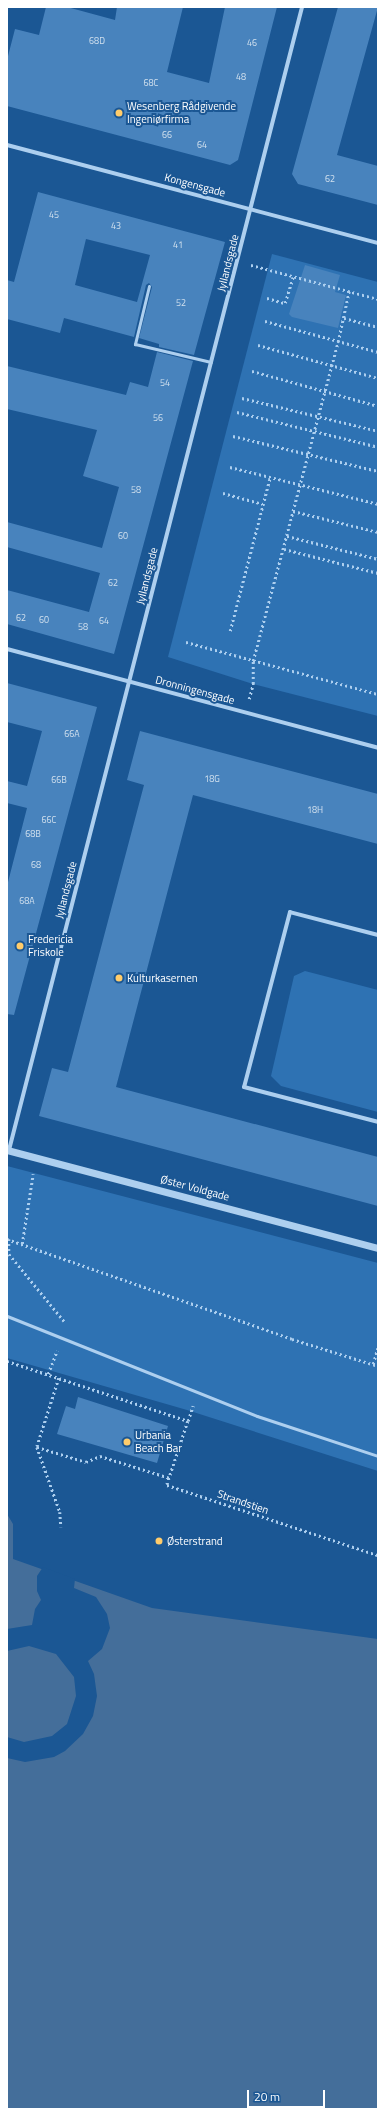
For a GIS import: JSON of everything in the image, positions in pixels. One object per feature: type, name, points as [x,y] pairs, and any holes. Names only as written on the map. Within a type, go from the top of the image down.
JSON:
[{"type":"street","name":"Jyllandsgade","points":[[8,1150],[302,7]]},
{"type":"street","name":"Kongensgade","points":[[7,145],[378,243]]},
{"type":"street","name":"Dronningensgade","points":[[7,649],[378,748]]},
{"type":"street","points":[[378,935],[290,912],[244,1087],[378,1122]]},
{"type":"street","name":"Øster Voldgade","points":[[8,1150],[378,1248]]},
{"type":"lane","points":[[149,286],[135,344],[211,362]]},
{"type":"lane","points":[[7,1316],[257,1416],[378,1456]]},
{"type":"path","points":[[237,261],[378,299]]},
{"type":"path","points":[[267,298],[285,303],[293,277]]},
{"type":"path","points":[[246,713],[253,684],[253,661],[315,432],[344,318],[349,291]]},
{"type":"path","points":[[344,318],[378,327]]},
{"type":"path","points":[[265,321],[378,352]]},
{"type":"path","points":[[258,345],[378,378]]},
{"type":"path","points":[[252,371],[325,393],[378,406]]},
{"type":"path","points":[[242,398],[378,431]]},
{"type":"path","points":[[237,412],[378,447]]},
{"type":"path","points":[[233,436],[378,471]]},
{"type":"path","points":[[230,466],[378,504]]},
{"type":"path","points":[[230,631],[270,477]]},
{"type":"path","points":[[223,493],[263,504]]},
{"type":"path","points":[[294,512],[378,532]]},
{"type":"path","points":[[287,536],[378,559]]},
{"type":"path","points":[[284,549],[378,573]]},
{"type":"path","points":[[186,642],[378,694]]},
{"type":"path","points":[[22,1244],[36,1157]]},
{"type":"path","points":[[63,1339],[65,1322],[9,1254],[8,1239],[292,1339],[378,1366]]},
{"type":"path","points":[[373,1364],[378,1346]]},
{"type":"path","points":[[48,1374],[55,1356]]},
{"type":"path","points":[[7,1361],[188,1421]]},
{"type":"path","points":[[59,1378],[37,1447],[60,1512],[61,1527]]},
{"type":"path","points":[[37,1447],[86,1462],[100,1456],[170,1478],[197,1392]]},
{"type":"path","name":"Strandstien","points":[[170,1478],[167,1485],[378,1556]]},
{"type":"shaded area","points":[[272,254],[378,282],[378,716],[253,684],[168,657]]},
{"type":"shaded area","points":[[305,971],[378,990],[378,1112],[281,1086],[271,1076],[294,976]]},
{"type":"shaded area","points":[[7,1166],[378,1263],[378,1471],[187,1410],[7,1358]]},
{"type":"shaded area","points":[[7,1514],[13,1524],[13,1559],[152,1608],[378,1639],[378,2109],[7,2109]]},
{"type":"pier","points":[[43,1567],[75,1579],[74,1588],[96,1597],[107,1614],[110,1628],[102,1649],[88,1661],[94,1674],[97,1696],[93,1716],[83,1734],[65,1751],[54,1757],[25,1762],[7,1758],[7,1737],[24,1742],[52,1736],[67,1724],[76,1696],[74,1677],[56,1654],[29,1646],[7,1651],[7,1629],[32,1625],[35,1609],[41,1600],[37,1591],[37,1576]]},
{"type":"building","points":[[46,7],[67,7],[115,20],[117,7],[183,7],[167,72],[209,83],[225,7],[277,7],[238,160],[230,165],[7,106],[7,60],[15,29],[39,35]]},
{"type":"building","points":[[338,7],[378,7],[337,155],[378,166],[378,205],[298,184],[292,174]]},
{"type":"building","points":[[38,192],[225,242],[194,355],[159,347],[159,344],[139,338],[152,287],[149,283],[146,285],[134,337],[64,318],[60,333],[7,319],[7,280],[14,282]],"holes":[[[86,239],[150,255],[137,302],[75,285]]]},
{"type":"building","points":[[305,265],[340,275],[335,292],[346,295],[338,328],[292,317],[289,314]]},
{"type":"building","points":[[157,352],[193,361],[114,654],[7,624],[7,590],[89,612],[100,573],[7,547],[7,522],[102,548],[119,487],[83,476],[97,430],[7,409],[7,366],[126,395],[130,382],[148,387]]},
{"type":"building","points":[[7,683],[97,707],[14,1015],[7,1014],[7,886],[27,808],[7,803],[7,781],[27,786],[42,731],[7,722]]},
{"type":"building","name":"Kulturkasernen","points":[[140,731],[378,794],[378,844],[193,795],[116,1087],[378,1157],[378,1206],[39,1116],[52,1068],[68,1072],[144,785],[127,780]]},
{"type":"building","points":[[78,1397],[168,1426],[157,1463],[57,1434],[66,1406],[75,1409]]},
{"type":"place","name":"Wesenberg Rådgivende Ingeniørfirma","points":[[119,113]]},
{"type":"place","name":"Fredericia Friskole","points":[[20,946]]},
{"type":"place","name":"Kulturkasernen","points":[[119,978]]},
{"type":"place","name":"Urbania Beach Bar","points":[[127,1442]]},
{"type":"place","name":"Østerstrand","points":[[159,1541]]}]
